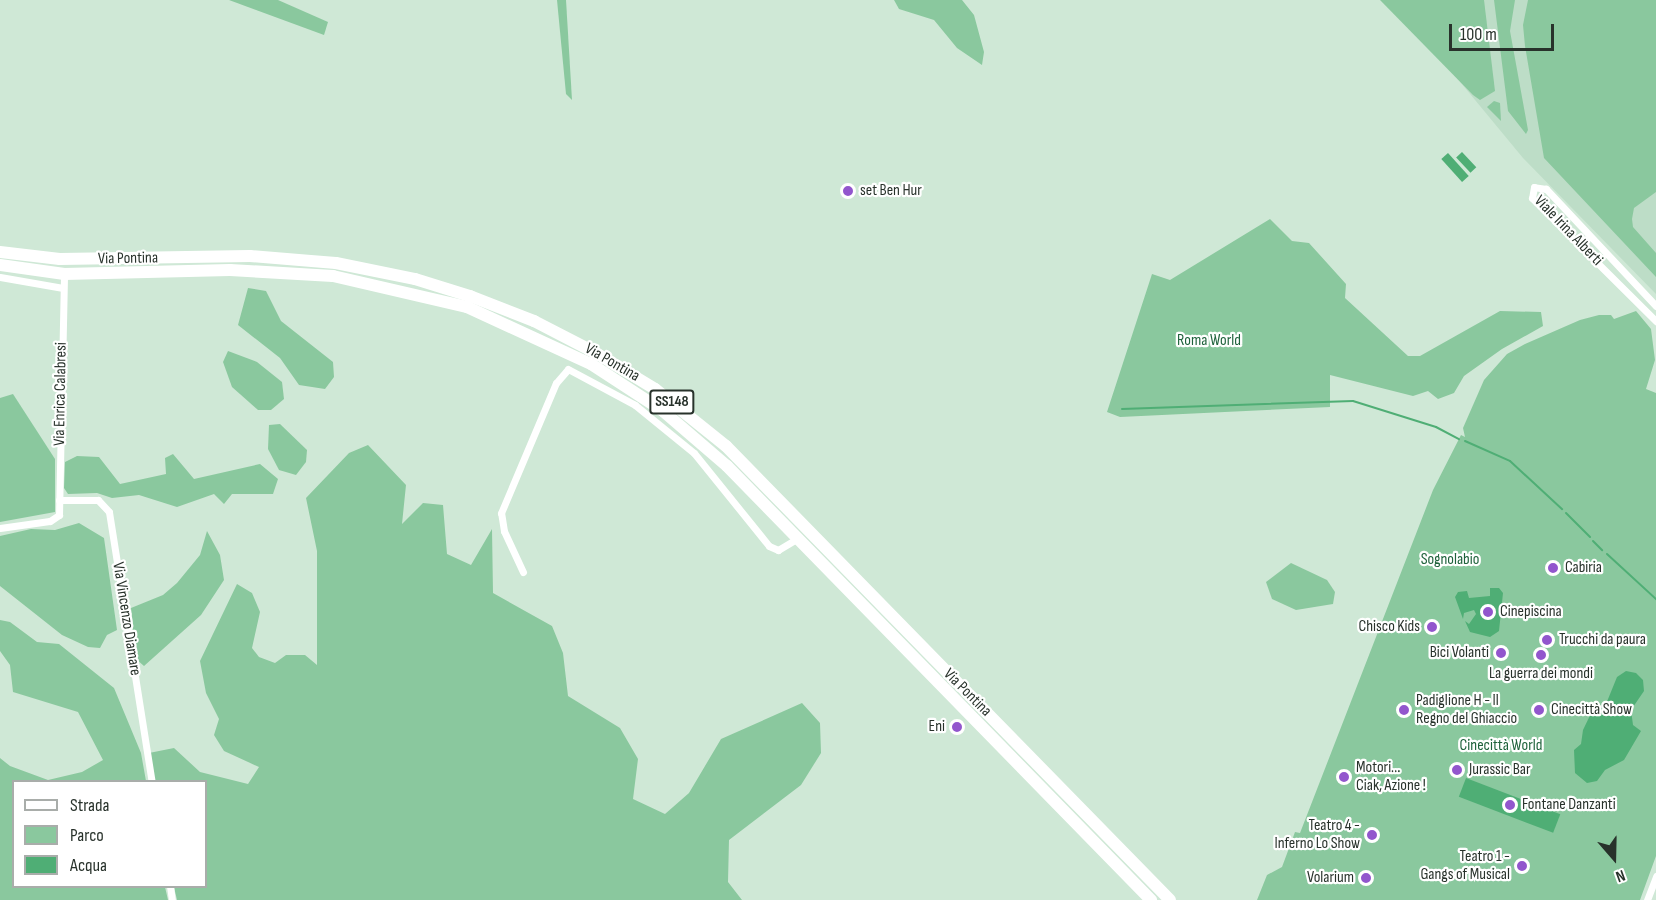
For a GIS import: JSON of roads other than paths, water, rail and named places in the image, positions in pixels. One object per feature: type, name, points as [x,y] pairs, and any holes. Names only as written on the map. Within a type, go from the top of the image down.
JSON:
[{"type":"highway","name":"Via Pontina","points":[[0,252],[60,259],[250,256],[336,263],[444,287],[556,332],[655,389],[726,446],[1170,900]]},
{"type":"highway","name":"Via Pontina","points":[[0,265],[64,273],[230,270],[306,273],[379,284],[467,307],[582,359],[663,411],[727,466],[1151,900]]},
{"type":"highway","points":[[1072,800],[1090,810],[1181,900]]},
{"type":"street","name":"Viale Irina Alberti","points":[[1656,306],[1555,203],[1546,189],[1534,187],[1532,198],[1656,321]]},
{"type":"street","name":"Via Enrica Calabresi","points":[[59,500],[64,273]]},
{"type":"street","points":[[0,277],[63,288]]},
{"type":"street","points":[[522,572],[504,531],[501,513],[556,383],[568,369],[635,405],[694,453],[769,546],[778,550],[796,539]]},
{"type":"street","points":[[0,528],[56,519],[59,500]]},
{"type":"street","name":"Via Vincenzo Diamare","points":[[59,500],[98,500],[109,512],[152,780]]},
{"type":"street","points":[[1647,900],[1656,876]]},
{"type":"water","points":[[1462,152],[1476,167],[1470,173],[1456,157]]},
{"type":"water","points":[[1448,153],[1469,176],[1462,182],[1441,159]]},
{"type":"water","name":"Cinepiscina","points":[[1490,588],[1499,588],[1503,593],[1499,631],[1490,637],[1470,632],[1465,621],[1469,624],[1476,614],[1474,610],[1464,613],[1463,619],[1455,597],[1458,592],[1467,591],[1469,598],[1490,596]]},
{"type":"water","points":[[1626,671],[1636,673],[1643,680],[1644,691],[1631,710],[1633,725],[1641,731],[1624,760],[1605,770],[1597,781],[1587,783],[1575,773],[1574,750],[1581,744],[1583,730],[1595,705],[1604,709],[1617,677]]},
{"type":"water","name":"Fontane Danzanti","points":[[1466,778],[1560,814],[1553,833],[1459,797]]},
{"type":"waterway","points":[[1122,409],[1353,401],[1436,427],[1459,439]]},
{"type":"waterway","points":[[1465,441],[1510,461],[1562,509]]},
{"type":"waterway","points":[[1566,513],[1590,537]]},
{"type":"waterway","points":[[1593,541],[1602,550]]},
{"type":"waterway","points":[[1607,554],[1656,599]]},
{"type":"place","name":"set Ben Hur","points":[[848,191]]},
{"type":"place","name":"Cabiria","points":[[1553,568]]},
{"type":"place","name":"Cinepiscina","points":[[1488,612]]},
{"type":"place","name":"Chisco Kids","points":[[1432,627]]},
{"type":"place","name":"Trucchi da paura","points":[[1547,640]]},
{"type":"place","name":"Bici Volanti","points":[[1501,653]]},
{"type":"place","name":"La guerra dei mondi","points":[[1541,655]]},
{"type":"place","name":"Padiglione H - Il Regno del Ghiaccio","points":[[1404,710]]},
{"type":"place","name":"Cinecittà Show","points":[[1539,710]]},
{"type":"place","name":"Eni","points":[[957,727]]},
{"type":"place","name":"Jurassic Bar","points":[[1457,770]]},
{"type":"place","name":"Motori... Ciak, Azione !","points":[[1344,777]]},
{"type":"place","name":"Fontane Danzanti","points":[[1510,805]]},
{"type":"place","name":"Teatro 4 - Inferno Lo Show","points":[[1372,835]]},
{"type":"place","name":"Teatro 1 - Gangs of Musical","points":[[1522,866]]},
{"type":"place","name":"Volarium","points":[[1366,878]]},
{"type":"park label","name":"Roma World","points":[[1209,341]]},
{"type":"park label","name":"Sognolabio","points":[[1450,560]]},
{"type":"park label","name":"Cinecittà World","points":[[1501,746]]}]
